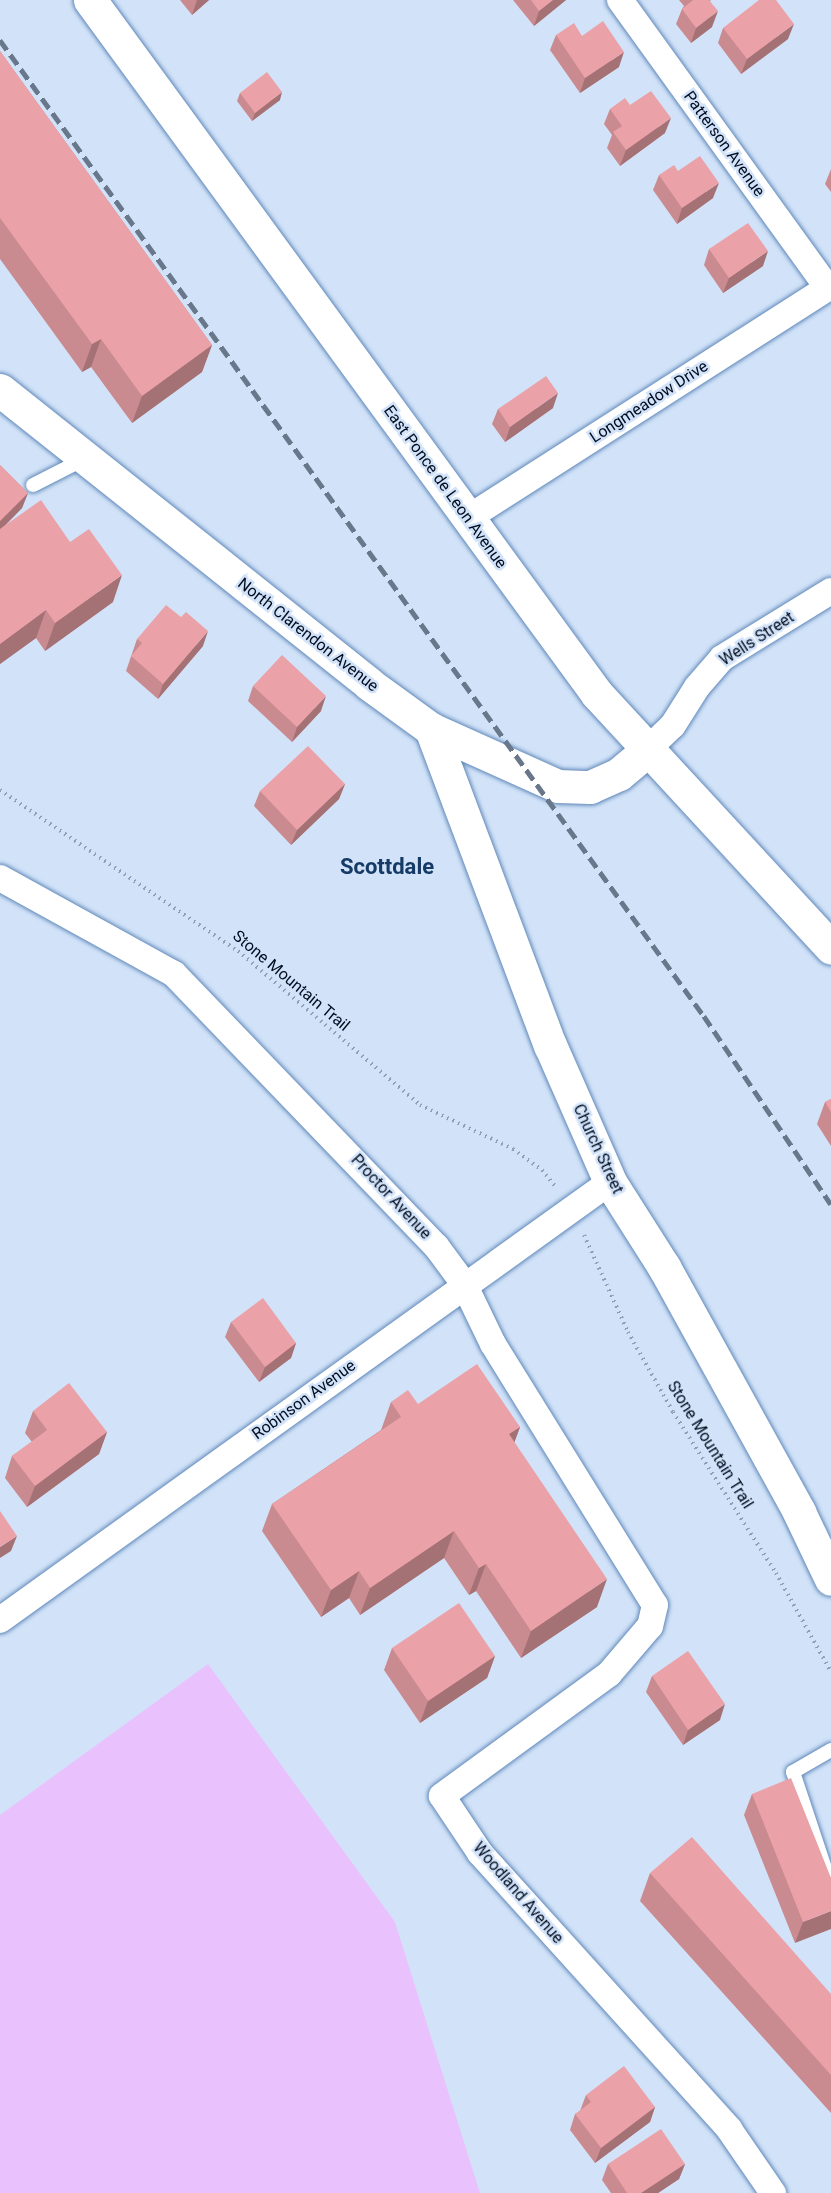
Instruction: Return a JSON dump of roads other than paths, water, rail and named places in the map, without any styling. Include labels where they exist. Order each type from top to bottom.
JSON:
[{"type":"street","name":"East Ponce de Leon Avenue","points":[[90,0],[597,694],[646,751],[831,948]]},
{"type":"street","name":"Patterson Avenue","points":[[620,0],[830,287]]},
{"type":"street","name":"Longmeadow Drive","points":[[468,518],[830,287]]},
{"type":"street","name":"North Clarendon Avenue","points":[[0,390],[431,729],[558,786],[590,787],[619,774],[646,751]]},
{"type":"street","name":"Wells Street","points":[[646,751],[673,725],[697,687],[722,658],[831,591]]},
{"type":"street","name":"Church Street","points":[[431,729],[550,1045],[610,1182],[664,1267],[799,1512],[831,1579]]},
{"type":"street","name":"Proctor Avenue","points":[[0,878],[174,975],[259,1065],[352,1156],[436,1246],[464,1284],[493,1344],[655,1605],[650,1626]]},
{"type":"street","name":"Robinson Avenue","points":[[0,1620],[464,1284],[610,1182]]},
{"type":"street","name":"Woodland Avenue","points":[[650,1626],[609,1674],[442,1796],[480,1853],[729,2130],[773,2193]]},
{"type":"lane","points":[[33,485],[86,458]]},
{"type":"lane","points":[[831,1750],[793,1772],[831,1886]]},
{"type":"railway","points":[[0,40],[704,1016],[831,1204]]},
{"type":"district","name":"Scottdale","points":[[387,867]]}]
